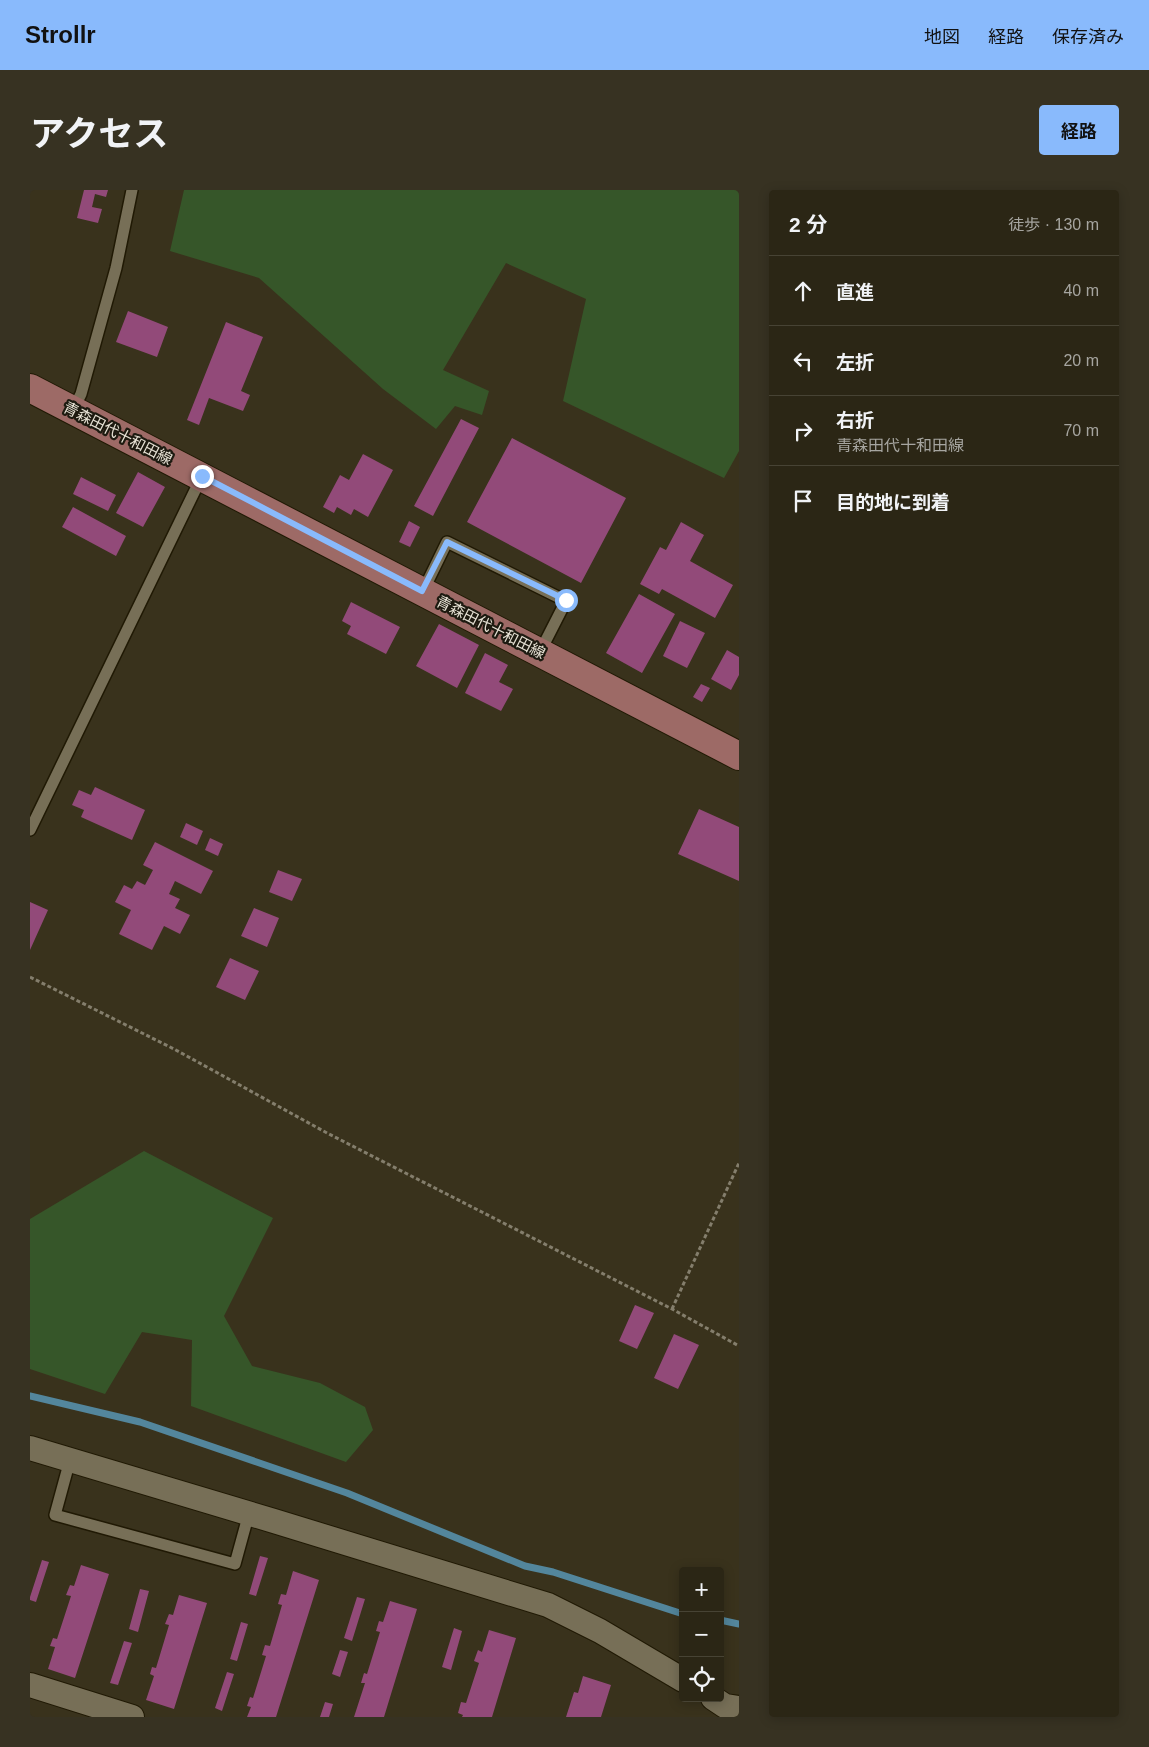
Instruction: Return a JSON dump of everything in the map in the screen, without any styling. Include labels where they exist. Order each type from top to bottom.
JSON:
[{"type":"main road","name":"青森田代十和田線","points":[[30,388],[739,756]]},
{"type":"street","points":[[30,1448],[548,1605],[600,1631],[679,1678]]},
{"type":"street","points":[[30,1685],[132,1717]]},
{"type":"lane","points":[[72,410],[81,394],[116,268],[132,190]]},
{"type":"lane","points":[[30,830],[202,476]]},
{"type":"lane","points":[[422,591],[447,542],[566,600],[540,652]]},
{"type":"lane","points":[[70,1460],[55,1515],[235,1564],[248,1513]]},
{"type":"path","points":[[30,977],[174,1049],[327,1133],[672,1309],[739,1346]]},
{"type":"path","points":[[672,1309],[739,1163]]},
{"type":"green space","points":[[184,190],[739,190],[739,451],[724,478],[563,401],[586,299],[506,263],[443,370],[489,391],[482,415],[455,406],[436,429],[383,389],[259,278],[170,251]]},
{"type":"green space","points":[[144,1151],[273,1218],[224,1316],[252,1366],[320,1383],[365,1407],[373,1430],[346,1462],[191,1406],[192,1340],[142,1332],[105,1394],[30,1369],[30,1219]]},
{"type":"building","points":[[84,190],[108,190],[106,197],[95,194],[92,207],[102,209],[98,223],[77,218]]},
{"type":"building","points":[[128,311],[168,327],[157,357],[116,342]]},
{"type":"building","points":[[226,322],[263,337],[241,391],[250,395],[243,411],[209,398],[199,425],[187,420]]},
{"type":"building","points":[[461,419],[479,428],[433,516],[414,506]]},
{"type":"building","points":[[512,438],[626,498],[581,583],[467,522]]},
{"type":"building","points":[[363,454],[393,470],[368,517],[354,509],[351,515],[337,507],[334,513],[323,507],[340,475],[349,480]]},
{"type":"building","points":[[138,472],[165,487],[143,527],[116,513]]},
{"type":"building","points":[[81,477],[116,495],[108,511],[73,494]]},
{"type":"building","points":[[73,507],[126,536],[116,556],[62,527]]},
{"type":"building","points":[[409,521],[420,527],[410,547],[399,542]]},
{"type":"building","points":[[681,522],[704,535],[690,561],[733,585],[715,618],[662,589],[659,594],[640,584],[660,547],[666,550]]},
{"type":"building","points":[[639,594],[675,614],[642,673],[606,653]]},
{"type":"building","points":[[351,602],[400,627],[386,654],[347,634],[351,626],[342,621]]},
{"type":"building","points":[[680,621],[705,633],[687,668],[663,656]]},
{"type":"building","points":[[439,624],[479,645],[457,688],[416,666]]},
{"type":"building","points":[[727,650],[739,657],[739,675],[731,690],[711,679]]},
{"type":"building","points":[[485,653],[508,665],[499,682],[513,689],[501,711],[465,693]]},
{"type":"building","points":[[701,684],[710,688],[702,702],[693,697]]},
{"type":"building","points":[[95,787],[145,810],[132,840],[81,817],[84,810],[72,805],[79,790],[91,795]]},
{"type":"building","points":[[699,809],[739,827],[739,881],[678,854]]},
{"type":"building","points":[[186,823],[203,831],[197,845],[180,837]]},
{"type":"building","points":[[210,838],[223,844],[218,856],[205,850]]},
{"type":"building","points":[[155,842],[213,871],[201,894],[175,881],[169,894],[180,899],[175,908],[190,915],[180,934],[164,926],[152,950],[119,934],[131,910],[115,902],[124,885],[132,889],[137,881],[145,885],[153,870],[143,865]]},
{"type":"building","points":[[278,870],[302,879],[292,901],[269,892]]},
{"type":"building","points":[[30,902],[48,910],[30,950]]},
{"type":"building","points":[[254,908],[279,918],[267,947],[241,936]]},
{"type":"building","points":[[230,958],[259,971],[245,1000],[216,987]]},
{"type":"building","points":[[635,1305],[654,1313],[637,1349],[619,1341]]},
{"type":"building","points":[[674,1334],[699,1345],[678,1389],[654,1378]]},
{"type":"building","points":[[260,1556],[268,1558],[256,1596],[249,1594]]},
{"type":"building","points":[[42,1560],[49,1562],[36,1602],[30,1600],[30,1597]]},
{"type":"building","points":[[81,1565],[109,1574],[75,1678],[48,1669],[55,1647],[50,1646],[53,1638],[57,1639],[71,1596],[66,1595],[70,1585],[74,1586]]},
{"type":"building","points":[[293,1571],[319,1580],[276,1717],[247,1717],[251,1707],[247,1706],[250,1697],[253,1698],[266,1656],[262,1655],[265,1645],[270,1646],[282,1605],[278,1604],[281,1594],[286,1595]]},
{"type":"building","points":[[140,1589],[149,1591],[138,1632],[129,1629]]},
{"type":"building","points":[[179,1595],[207,1603],[174,1709],[146,1700],[154,1676],[150,1674],[152,1667],[156,1668],[169,1625],[165,1624],[169,1614],[173,1615]]},
{"type":"building","points":[[357,1597],[365,1599],[352,1641],[344,1638]]},
{"type":"building","points":[[390,1601],[417,1609],[384,1717],[354,1717],[365,1683],[361,1683],[364,1673],[367,1674],[380,1632],[376,1631],[379,1621],[383,1622]]},
{"type":"building","points":[[241,1622],[248,1624],[237,1661],[230,1659]]},
{"type":"building","points":[[454,1628],[462,1631],[451,1670],[442,1667]]},
{"type":"building","points":[[489,1630],[516,1638],[492,1717],[462,1717],[463,1715],[458,1713],[461,1702],[466,1703],[479,1663],[474,1661],[478,1650],[482,1652]]},
{"type":"building","points":[[124,1641],[132,1643],[118,1685],[110,1683]]},
{"type":"building","points":[[340,1650],[348,1652],[340,1677],[332,1674]]},
{"type":"building","points":[[227,1672],[234,1674],[222,1711],[215,1708]]},
{"type":"building","points":[[583,1676],[611,1685],[601,1717],[566,1717],[574,1692],[578,1693]]},
{"type":"building","points":[[325,1702],[333,1704],[329,1717],[320,1717]]},
{"type":"waterway","points":[[30,1396],[140,1422],[347,1493],[525,1566],[553,1572],[679,1613]]},
{"type":"waterway","points":[[724,1621],[739,1624]]},
{"type":"route","points":[[202,476],[422,591],[447,542],[566,600]]}]
